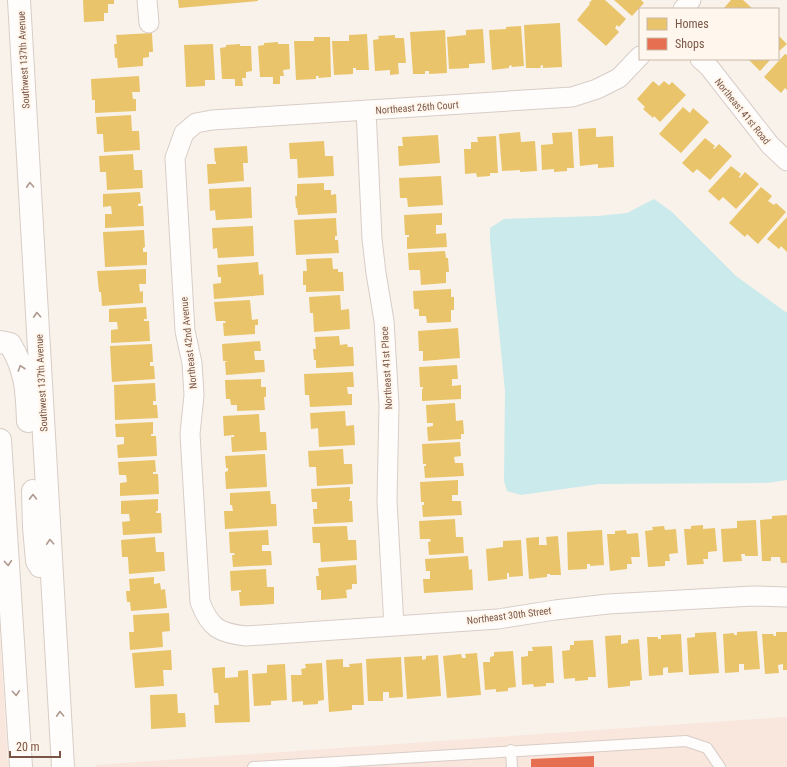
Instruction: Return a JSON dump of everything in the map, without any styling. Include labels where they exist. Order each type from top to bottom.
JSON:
[{"type":"main road","name":"Southwest 137th Avenue","points":[[19,0],[63,767]]},
{"type":"main road","points":[[0,342],[10,344],[23,370],[27,396],[32,458],[34,527],[37,561],[53,587]]},
{"type":"main road","points":[[0,440],[3,528],[21,767]]},
{"type":"street","points":[[147,0],[149,23]]},
{"type":"street","points":[[684,8],[691,0]]},
{"type":"street","name":"Northeast 26th Court","points":[[184,134],[196,123],[212,120],[572,97],[597,89],[619,78],[639,57]]},
{"type":"street","name":"Northeast 41st Road","points":[[701,60],[709,67],[770,145],[787,161]]},
{"type":"street","name":"Northeast 41st Place","points":[[366,110],[372,239],[384,321],[389,406],[387,501],[394,626]]},
{"type":"street","name":"Northeast 42nd Avenue","points":[[184,134],[175,158],[185,331],[192,363],[194,395],[190,434],[200,602],[206,616],[217,628],[231,634]]},
{"type":"street","name":"Northeast 30th Street","points":[[231,634],[246,636],[498,619],[555,610],[608,604],[753,596],[787,597]]},
{"type":"lane","points":[[253,767],[686,740],[707,748],[720,767]]},
{"type":"lane","points":[[511,750],[512,767]]},
{"type":"shaded area","points":[[0,635],[8,767],[0,767]]},
{"type":"shaded area","points":[[787,717],[787,767],[96,767],[95,765]]},
{"type":"water","points":[[654,199],[672,212],[736,276],[787,313],[787,480],[767,483],[599,484],[521,495],[507,491],[504,481],[505,391],[490,228],[504,219],[598,216],[627,213]]},
{"type":"building: Homes","points":[[83,0],[114,0],[114,4],[108,4],[108,13],[104,13],[104,21],[84,22]]},
{"type":"building: Homes","points":[[178,0],[258,0],[258,1],[179,8]]},
{"type":"building: Homes","points":[[592,0],[605,0],[626,19],[619,27],[617,25],[615,28],[619,32],[606,46],[577,20]]},
{"type":"building: Homes","points":[[614,0],[641,0],[644,3],[632,16]]},
{"type":"building: Homes","points":[[731,0],[743,0],[752,8],[724,8]]},
{"type":"building: Homes","points":[[560,23],[562,67],[543,68],[543,65],[540,66],[541,68],[526,68],[524,25]]},
{"type":"building: Homes","points":[[521,26],[524,66],[512,67],[511,65],[509,68],[492,70],[489,30]]},
{"type":"building: Homes","points":[[483,29],[485,63],[469,64],[469,68],[449,69],[447,37],[466,35],[466,30]]},
{"type":"building: Homes","points":[[445,30],[447,73],[429,74],[429,71],[425,71],[425,74],[413,74],[410,32]]},
{"type":"building: Homes","points":[[152,33],[153,52],[149,52],[149,57],[143,58],[143,66],[118,68],[117,58],[115,58],[114,44],[117,44],[116,35]]},
{"type":"building: Homes","points":[[367,34],[369,70],[356,70],[356,68],[353,68],[353,74],[334,75],[332,41],[349,41],[349,35]]},
{"type":"building: Homes","points":[[395,35],[395,38],[404,38],[406,63],[398,63],[399,74],[390,75],[390,70],[375,71],[373,40],[379,39],[378,36]]},
{"type":"building: Homes","points":[[779,36],[787,44],[779,51]]},
{"type":"building: Homes","points":[[314,37],[330,37],[331,77],[318,78],[319,76],[316,76],[316,79],[296,80],[294,41],[314,41]]},
{"type":"building: Homes","points":[[278,42],[278,44],[289,44],[290,69],[283,70],[284,76],[280,76],[280,84],[273,84],[273,77],[260,77],[258,46],[264,45],[264,43]]},
{"type":"building: Homes","points":[[213,44],[215,80],[205,80],[205,86],[186,87],[184,45]]},
{"type":"building: Homes","points":[[240,44],[240,46],[251,46],[252,71],[246,72],[246,78],[242,78],[243,86],[235,86],[235,79],[222,79],[220,48],[226,47],[226,45]]},
{"type":"building: Homes","points":[[785,54],[787,55],[787,90],[785,88],[781,93],[764,77]]},
{"type":"building: Homes","points":[[749,60],[770,60],[760,71]]},
{"type":"building: Homes","points":[[139,76],[140,92],[132,92],[133,99],[136,99],[136,111],[95,113],[95,100],[92,100],[91,79]]},
{"type":"building: Homes","points":[[653,81],[659,86],[664,81],[669,85],[672,82],[686,95],[660,122],[643,109],[645,107],[637,99]]},
{"type":"building: Homes","points":[[683,107],[690,113],[693,108],[709,122],[681,153],[659,134]]},
{"type":"building: Homes","points":[[131,115],[132,131],[139,131],[140,150],[104,152],[103,134],[97,134],[96,117]]},
{"type":"building: Homes","points":[[596,128],[596,137],[613,136],[614,167],[598,168],[598,164],[580,166],[578,129]]},
{"type":"building: Homes","points":[[520,132],[521,142],[535,141],[537,171],[502,171],[499,134]]},
{"type":"building: Homes","points":[[572,132],[574,168],[567,168],[567,171],[554,172],[554,169],[542,170],[541,145],[553,144],[552,133]]},
{"type":"building: Homes","points":[[438,135],[440,163],[399,166],[398,146],[403,146],[402,137]]},
{"type":"building: Homes","points":[[496,136],[498,173],[490,173],[490,176],[477,177],[476,173],[465,174],[464,149],[471,149],[471,142],[478,142],[477,137]]},
{"type":"building: Homes","points":[[705,138],[715,146],[713,148],[714,149],[719,144],[732,156],[710,180],[697,169],[693,173],[682,163]]},
{"type":"building: Homes","points":[[324,141],[325,156],[333,156],[334,176],[298,178],[297,159],[290,159],[289,143]]},
{"type":"building: Homes","points":[[247,146],[248,163],[243,163],[244,181],[208,184],[207,164],[216,164],[214,148]]},
{"type":"building: Homes","points":[[133,154],[134,170],[142,170],[143,188],[107,190],[106,172],[100,172],[99,156]]},
{"type":"building: Homes","points":[[731,166],[741,174],[739,177],[740,178],[745,172],[759,184],[736,209],[723,197],[719,201],[708,191]]},
{"type":"building: Homes","points":[[441,176],[443,205],[408,207],[407,198],[400,198],[399,178]]},
{"type":"building: Homes","points":[[324,183],[324,190],[331,190],[331,195],[336,194],[337,213],[298,215],[295,196],[297,196],[297,184]]},
{"type":"building: Homes","points":[[251,187],[252,218],[216,220],[215,210],[210,211],[209,189]]},
{"type":"building: Homes","points":[[761,187],[772,196],[768,201],[774,205],[776,203],[786,212],[758,244],[747,234],[745,237],[729,223]]},
{"type":"building: Homes","points":[[140,192],[141,203],[138,204],[138,206],[143,206],[144,226],[105,228],[105,214],[112,214],[111,206],[103,207],[103,194]]},
{"type":"building: Homes","points":[[442,213],[442,225],[436,225],[436,234],[446,233],[447,247],[407,249],[407,237],[409,237],[409,235],[405,235],[404,215]]},
{"type":"building: Homes","points":[[787,217],[787,252],[781,246],[779,249],[767,239]]},
{"type":"building: Homes","points":[[336,218],[337,236],[335,236],[335,240],[338,240],[339,253],[296,255],[294,220]]},
{"type":"building: Homes","points":[[253,226],[254,256],[218,258],[217,248],[213,249],[212,228]]},
{"type":"building: Homes","points":[[144,230],[145,247],[143,248],[143,252],[147,252],[147,265],[105,267],[103,232]]},
{"type":"building: Homes","points":[[445,251],[446,258],[448,258],[449,272],[446,272],[446,283],[421,285],[420,270],[409,270],[408,253]]},
{"type":"building: Homes","points":[[332,258],[333,269],[338,269],[338,272],[343,272],[344,291],[306,292],[306,285],[303,285],[303,271],[307,271],[306,259]]},
{"type":"building: Homes","points":[[258,262],[259,275],[263,274],[264,295],[214,299],[213,284],[221,283],[221,277],[218,277],[217,265]]},
{"type":"building: Homes","points":[[146,269],[146,284],[139,284],[140,292],[143,291],[143,303],[102,306],[97,271]]},
{"type":"building: Homes","points":[[451,289],[451,297],[454,297],[454,310],[451,310],[451,322],[427,323],[426,316],[419,316],[419,309],[414,309],[413,291]]},
{"type":"building: Homes","points":[[340,295],[341,310],[349,309],[350,329],[314,332],[313,313],[310,313],[309,297]]},
{"type":"building: Homes","points":[[250,300],[252,320],[258,319],[258,325],[255,325],[255,334],[224,336],[223,323],[226,323],[225,321],[216,321],[214,302]]},
{"type":"building: Homes","points":[[146,307],[147,319],[144,319],[144,321],[149,321],[150,341],[111,343],[111,330],[118,329],[117,322],[109,322],[109,309]]},
{"type":"building: Homes","points":[[458,328],[460,358],[423,361],[423,351],[419,351],[418,331]]},
{"type":"building: Homes","points":[[339,336],[340,345],[347,344],[348,347],[353,347],[354,366],[316,368],[316,360],[314,360],[313,349],[316,349],[315,337]]},
{"type":"building: Homes","points":[[260,341],[261,351],[254,351],[255,360],[264,360],[265,372],[226,375],[225,362],[228,361],[223,361],[222,344]]},
{"type":"building: Homes","points":[[152,344],[153,362],[150,362],[150,366],[154,366],[155,379],[112,382],[110,346]]},
{"type":"building: Homes","points":[[457,365],[458,379],[452,379],[452,386],[461,385],[461,399],[422,401],[423,387],[420,387],[419,367]]},
{"type":"building: Homes","points":[[353,372],[354,387],[347,387],[348,394],[352,394],[352,405],[310,407],[309,395],[305,395],[304,374]]},
{"type":"building: Homes","points":[[261,379],[261,387],[266,387],[266,397],[264,397],[265,410],[237,411],[237,405],[231,405],[230,399],[226,399],[225,380]]},
{"type":"building: Homes","points":[[155,383],[156,401],[153,401],[153,405],[157,405],[158,418],[115,420],[114,385]]},
{"type":"building: Homes","points":[[455,403],[456,421],[463,420],[464,434],[461,434],[461,439],[428,441],[427,427],[433,426],[433,423],[427,423],[426,405]]},
{"type":"building: Homes","points":[[345,411],[346,426],[354,425],[355,445],[319,447],[318,428],[311,429],[310,413]]},
{"type":"building: Homes","points":[[259,414],[260,432],[266,432],[267,450],[232,452],[231,437],[234,437],[234,435],[224,436],[223,416]]},
{"type":"building: Homes","points":[[153,422],[153,434],[151,434],[151,436],[156,436],[157,456],[118,458],[117,445],[124,444],[124,437],[116,437],[115,424]]},
{"type":"building: Homes","points":[[460,442],[461,456],[454,457],[455,463],[463,463],[464,476],[425,478],[424,466],[426,466],[426,464],[423,464],[422,444]]},
{"type":"building: Homes","points":[[343,449],[344,464],[352,464],[353,484],[317,486],[316,467],[309,467],[308,451]]},
{"type":"building: Homes","points":[[265,454],[267,487],[226,489],[225,472],[228,471],[228,468],[226,468],[225,456]]},
{"type":"building: Homes","points":[[155,460],[156,472],[153,472],[153,474],[158,474],[159,494],[120,496],[120,483],[127,482],[126,475],[119,475],[118,462]]},
{"type":"building: Homes","points":[[458,480],[458,495],[452,495],[452,501],[461,501],[462,515],[423,517],[422,505],[424,505],[424,502],[421,502],[420,482]]},
{"type":"building: Homes","points":[[350,487],[349,501],[352,501],[353,522],[314,524],[313,509],[317,509],[317,502],[312,502],[311,489]]},
{"type":"building: Homes","points":[[270,491],[271,504],[276,504],[277,526],[225,529],[224,511],[233,511],[232,505],[230,505],[230,493]]},
{"type":"building: Homes","points":[[158,499],[158,511],[156,511],[156,513],[161,513],[162,533],[123,535],[122,522],[130,521],[129,514],[121,514],[121,501]]},
{"type":"building: Homes","points":[[787,515],[787,563],[781,563],[780,557],[771,557],[771,561],[762,561],[760,520],[772,519],[772,516]]},
{"type":"building: Homes","points":[[455,519],[456,537],[463,537],[464,553],[429,555],[428,542],[431,541],[430,539],[420,539],[419,521]]},
{"type":"building: Homes","points":[[756,520],[758,556],[745,556],[745,554],[741,554],[742,561],[723,562],[721,529],[737,528],[737,521]]},
{"type":"building: Homes","points":[[703,525],[703,529],[715,528],[717,551],[708,552],[708,559],[703,559],[704,564],[687,565],[684,529],[691,529],[691,526]]},
{"type":"building: Homes","points":[[347,526],[348,540],[356,540],[357,560],[321,562],[320,543],[313,543],[312,527]]},
{"type":"building: Homes","points":[[664,526],[665,530],[676,529],[678,553],[669,554],[670,561],[665,561],[665,566],[648,567],[645,531],[653,530],[652,527]]},
{"type":"building: Homes","points":[[268,530],[269,545],[262,545],[262,551],[271,551],[272,565],[233,567],[232,555],[235,555],[234,553],[230,553],[229,532]]},
{"type":"building: Homes","points":[[602,530],[604,565],[590,566],[590,564],[587,564],[587,569],[568,570],[567,532]]},
{"type":"building: Homes","points":[[626,530],[627,534],[638,533],[640,557],[631,557],[632,564],[627,564],[627,569],[610,571],[607,534],[615,534],[615,531]]},
{"type":"building: Homes","points":[[558,536],[561,575],[547,574],[547,577],[529,579],[526,538],[539,537],[539,545],[547,545],[546,537]]},
{"type":"building: Homes","points":[[155,537],[156,552],[164,552],[165,571],[129,574],[128,557],[122,557],[121,540]]},
{"type":"building: Homes","points":[[521,540],[523,576],[509,577],[509,573],[507,573],[507,579],[488,581],[486,549],[503,547],[503,541]]},
{"type":"building: Homes","points":[[468,556],[469,570],[472,569],[473,590],[424,593],[423,579],[430,579],[430,571],[426,571],[425,559]]},
{"type":"building: Homes","points":[[356,565],[357,584],[352,584],[352,589],[346,590],[347,598],[321,600],[321,590],[317,590],[316,576],[319,576],[318,568]]},
{"type":"building: Homes","points":[[266,569],[267,587],[274,587],[274,604],[240,606],[239,592],[241,592],[241,590],[231,591],[230,571]]},
{"type":"building: Homes","points":[[154,577],[154,584],[160,583],[161,590],[165,589],[167,608],[131,611],[130,602],[127,602],[126,591],[130,591],[129,579]]},
{"type":"building: Homes","points":[[169,613],[170,631],[162,632],[163,647],[130,650],[129,632],[134,632],[133,615]]},
{"type":"building: Homes","points":[[757,631],[760,669],[744,670],[744,664],[739,664],[739,672],[725,673],[723,634],[734,633],[734,635],[737,635],[737,632]]},
{"type":"building: Homes","points":[[716,632],[719,673],[689,675],[687,638],[695,637],[695,633]]},
{"type":"building: Homes","points":[[776,632],[787,632],[787,670],[783,670],[783,664],[778,665],[779,673],[765,674],[762,634],[773,634],[776,636]]},
{"type":"building: Homes","points":[[681,634],[683,672],[668,673],[668,667],[663,668],[663,675],[649,676],[647,637],[658,637],[658,639],[661,639],[661,635]]},
{"type":"building: Homes","points":[[621,635],[621,644],[628,643],[628,640],[639,639],[642,680],[630,681],[630,686],[608,688],[605,636]]},
{"type":"building: Homes","points":[[593,640],[596,677],[588,677],[588,680],[575,681],[575,678],[564,679],[562,651],[570,650],[570,645],[574,645],[574,641]]},
{"type":"building: Homes","points":[[552,646],[554,683],[546,683],[546,686],[534,687],[533,684],[522,685],[521,657],[528,656],[528,651],[533,651],[532,647]]},
{"type":"building: Homes","points":[[171,650],[172,670],[163,670],[164,686],[135,688],[132,653]]},
{"type":"building: Homes","points":[[513,651],[516,687],[508,688],[508,691],[496,692],[496,689],[485,690],[483,662],[490,662],[490,657],[494,656],[494,652]]},
{"type":"building: Homes","points":[[477,653],[481,695],[447,698],[443,656],[461,654],[462,658],[466,658],[465,654]]},
{"type":"building: Homes","points":[[438,655],[441,696],[407,699],[404,657],[422,656],[422,660],[426,659],[426,656]]},
{"type":"building: Homes","points":[[401,657],[403,697],[389,698],[389,692],[383,692],[383,701],[368,701],[366,659]]},
{"type":"building: Homes","points":[[343,659],[343,667],[350,667],[349,664],[362,663],[364,705],[352,705],[352,710],[329,712],[326,660]]},
{"type":"building: Homes","points":[[322,663],[324,700],[318,701],[318,704],[303,705],[303,701],[292,702],[291,675],[302,675],[301,669],[306,668],[305,664]]},
{"type":"building: Homes","points":[[285,664],[287,700],[271,701],[271,705],[254,706],[252,674],[267,673],[267,665]]},
{"type":"building: Homes","points":[[225,667],[225,678],[238,677],[238,671],[248,670],[250,722],[215,723],[214,705],[219,705],[218,693],[214,693],[212,668]]},
{"type":"building: Homes","points":[[177,694],[178,713],[185,713],[186,727],[151,729],[150,695]]},
{"type":"building: Shops","points":[[594,756],[594,767],[531,767],[531,759]]}]
